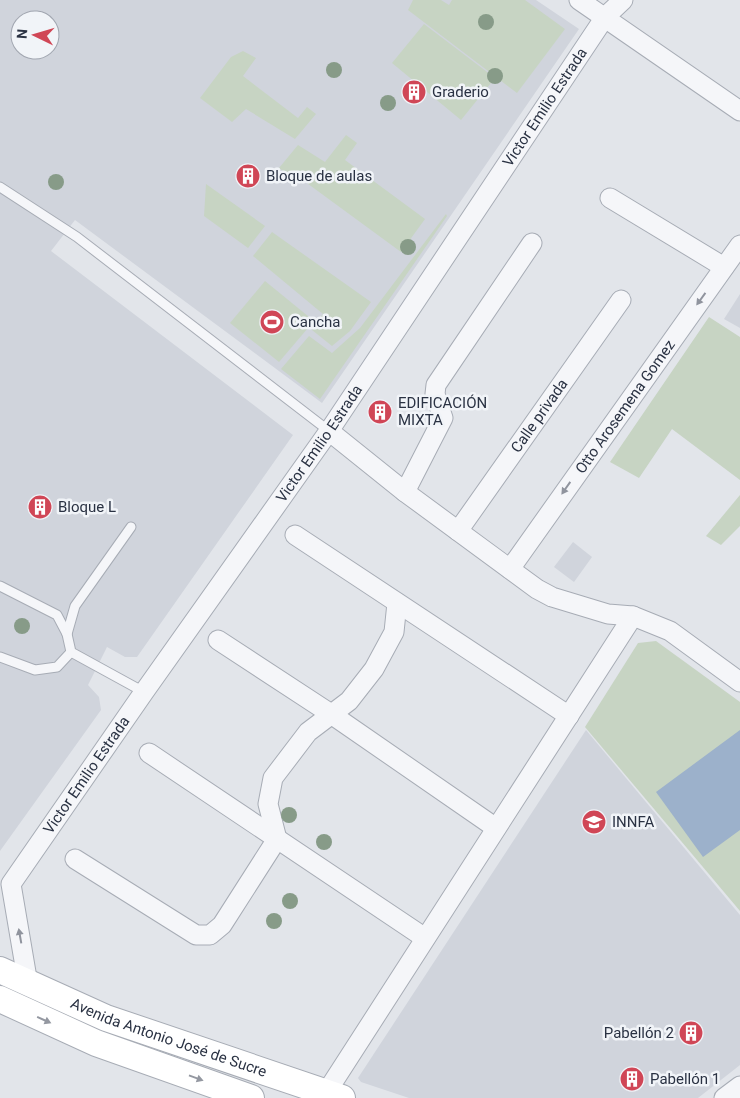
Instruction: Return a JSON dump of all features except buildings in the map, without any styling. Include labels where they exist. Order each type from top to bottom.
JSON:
[{"type":"main road","name":"Avenida Antonio José de Sucre","points":[[0,970],[114,1021],[334,1095]]},
{"type":"main road","name":"Avenida Antonio José de Sucre","points":[[0,999],[96,1043],[251,1098]]},
{"type":"street","points":[[579,0],[740,111]]},
{"type":"street","name":"Victor Emilio Estrada","points":[[28,984],[5,886],[329,431],[605,17],[623,0]]},
{"type":"street","points":[[610,198],[724,267]]},
{"type":"street","points":[[405,492],[442,418],[435,394],[436,384],[532,244]]},
{"type":"street","name":"Otto Arosemena Gomez","points":[[510,569],[740,245]]},
{"type":"street","name":"Calle privada","points":[[458,531],[621,300]]},
{"type":"street","points":[[329,431],[405,492],[537,589],[552,597],[608,614],[633,616],[670,630],[740,682]]},
{"type":"street","points":[[295,535],[568,716]]},
{"type":"street","points":[[75,859],[196,935],[210,935],[222,924],[277,839],[268,804],[273,778],[308,732],[349,701],[374,669],[394,632],[397,603]]},
{"type":"street","points":[[334,1095],[425,938],[633,616]]},
{"type":"street","points":[[218,640],[331,714],[496,828]]},
{"type":"street","points":[[149,753],[425,938]]},
{"type":"street","points":[[724,1098],[740,1086]]},
{"type":"lane","points":[[0,187],[77,237],[329,431]]},
{"type":"lane","points":[[67,634],[75,606],[131,527]]},
{"type":"lane","points":[[0,586],[57,615],[67,634],[71,652],[144,692]]},
{"type":"lane","points":[[0,657],[35,670],[57,667],[71,652]]},
{"type":"shaded area","points":[[0,0],[536,0],[579,29],[322,403],[75,220],[51,251],[293,435],[137,657],[125,657],[107,647],[88,685],[99,697],[101,710],[0,851]]},
{"type":"shaded area","points":[[740,294],[740,328],[724,319]]},
{"type":"shaded area","points":[[573,542],[592,557],[574,582],[554,567]]},
{"type":"shaded area","name":"INNFA","points":[[586,730],[740,915],[740,1065],[698,1098],[409,1098],[361,1082],[358,1078]]},
{"type":"green space","points":[[413,0],[441,0],[449,5],[452,0],[525,0],[565,29],[517,93],[408,10]]},
{"type":"green space","points":[[424,24],[495,78],[461,120],[392,63]]},
{"type":"green space","points":[[243,51],[256,58],[243,76],[298,118],[307,107],[316,114],[295,139],[246,109],[232,122],[200,98],[231,57]]},
{"type":"green space","points":[[346,135],[357,143],[345,160],[425,219],[401,252],[300,178],[296,181],[279,168],[298,145],[325,162]]},
{"type":"green space","points":[[206,184],[265,226],[248,248],[204,216]]},
{"type":"green space","points":[[446,214],[447,216],[320,399],[281,369],[309,336],[332,353],[360,328]]},
{"type":"green space","points":[[272,232],[371,302],[350,331],[332,346],[312,330],[323,314],[253,256]]},
{"type":"green space","name":"Cancha","points":[[265,281],[314,321],[279,362],[230,323]]},
{"type":"green space","points":[[709,317],[740,337],[740,480],[672,429],[639,478],[610,462]]},
{"type":"green space","points":[[740,495],[740,526],[721,545],[706,536]]},
{"type":"green space","points":[[656,641],[740,702],[740,911],[585,727],[638,643]]},
{"type":"water","points":[[740,730],[740,830],[703,857],[656,792]]},
{"type":"place","name":"Graderio","points":[[414,92]]},
{"type":"place","name":"Bloque de aulas","points":[[248,176]]},
{"type":"place","name":"Cancha","points":[[272,322]]},
{"type":"place","name":"EDIFICACIÓN MIXTA","points":[[380,412]]},
{"type":"place","name":"Bloque L","points":[[40,507]]},
{"type":"place","name":"INNFA","points":[[594,822]]},
{"type":"place","name":"Pabellón 2","points":[[691,1033]]},
{"type":"place","name":"Pabellón 1","points":[[632,1079]]}]
